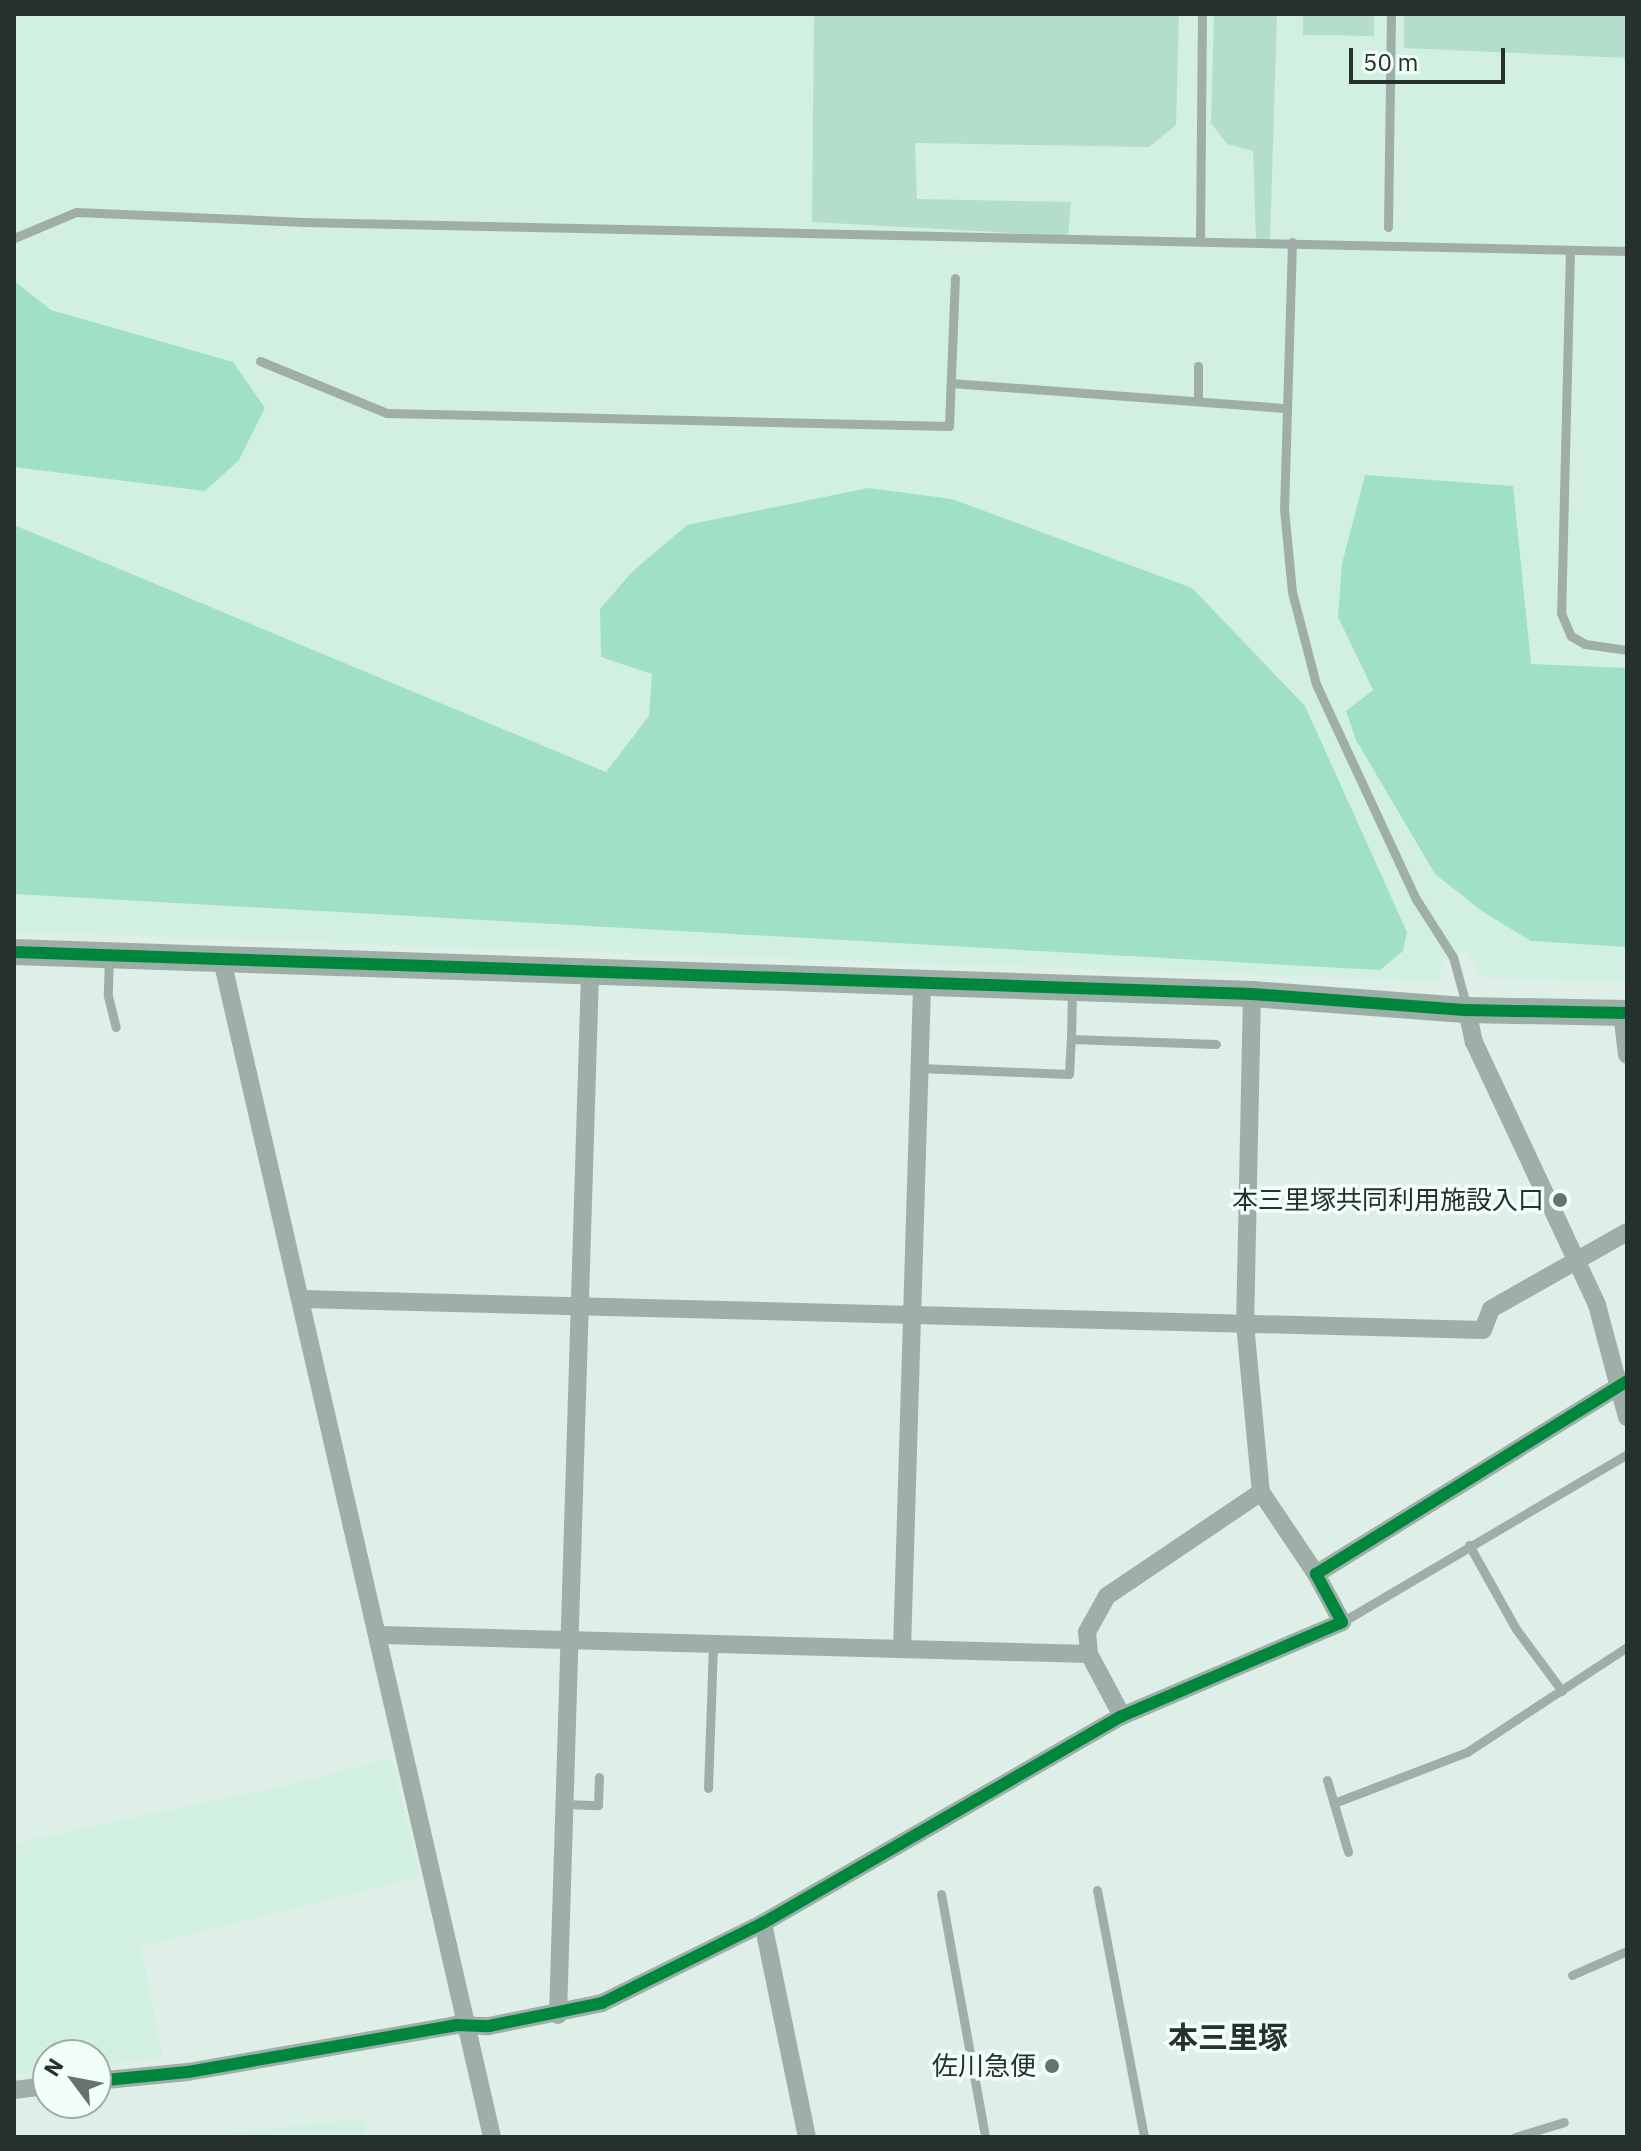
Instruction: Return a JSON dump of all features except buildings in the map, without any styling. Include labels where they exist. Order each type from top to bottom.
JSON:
[{"type":"street","points":[[14,952],[1252,994],[1467,1010],[1624,1012],[1627,1055]]},
{"type":"street","points":[[222,960],[381,1635],[492,2137]]},
{"type":"street","points":[[558,2015],[590,972]]},
{"type":"street","points":[[902,1649],[922,985]]},
{"type":"street","points":[[112,2079],[188,2072],[456,2025],[468,2029],[558,2015],[602,2003],[763,1923],[1122,1716],[1342,1622],[1316,1574],[1261,1492],[1245,1324],[1252,994]]},
{"type":"street","points":[[1467,1010],[1474,1042],[1578,1260],[1601,1317],[1622,1383],[1627,1417]]},
{"type":"street","points":[[302,1299],[1483,1330],[1491,1309],[1627,1232]]},
{"type":"street","points":[[1316,1574],[1622,1383]]},
{"type":"street","points":[[1122,1716],[1089,1654],[1087,1632],[1107,1596],[1261,1492]]},
{"type":"street","points":[[381,1635],[1089,1654]]},
{"type":"street","points":[[763,1923],[807,2137]]},
{"type":"lane","points":[[1200,240],[1202,14]]},
{"type":"lane","points":[[1388,227],[1391,14]]},
{"type":"lane","points":[[14,238],[76,212],[319,223],[1627,251]]},
{"type":"lane","points":[[1292,242],[1287,408],[1288,567],[1316,684],[1404,874],[1453,957],[1467,1010]]},
{"type":"lane","points":[[1570,250],[1561,613],[1571,636],[1585,644],[1627,650]]},
{"type":"lane","points":[[260,361],[387,413],[949,426],[955,278]]},
{"type":"lane","points":[[1198,366],[1198,401]]},
{"type":"lane","points":[[951,383],[1287,408]]},
{"type":"lane","points":[[109,955],[108,996],[116,1027]]},
{"type":"lane","points":[[920,1068],[1069,1074],[1072,989]]},
{"type":"lane","points":[[1071,1039],[1216,1044]]},
{"type":"lane","points":[[1342,1622],[1627,1454]]},
{"type":"lane","points":[[1469,1545],[1516,1629],[1562,1691]]},
{"type":"lane","points":[[708,1788],[713,1644]]},
{"type":"lane","points":[[1334,1803],[1467,1752],[1627,1647]]},
{"type":"lane","points":[[565,1804],[598,1805],[599,1777]]},
{"type":"lane","points":[[1327,1780],[1348,1852]]},
{"type":"lane","points":[[1097,1890],[1144,2137]]},
{"type":"lane","points":[[941,1894],[985,2137]]},
{"type":"lane","points":[[1572,1975],[1627,1951]]},
{"type":"lane","points":[[1515,2137],[1564,2122]]},
{"type":"shaded area","points":[[14,14],[1627,14],[1627,982],[1480,977],[1466,950],[1443,963],[1438,981],[14,932]]},
{"type":"shaded area","points":[[814,14],[1179,14],[1176,125],[1149,147],[915,143],[917,199],[1071,202],[1068,236],[812,222]]},
{"type":"shaded area","points":[[1214,14],[1277,14],[1270,241],[1256,242],[1253,151],[1227,144],[1211,123]]},
{"type":"shaded area","points":[[1303,14],[1374,14],[1374,36],[1303,35]]},
{"type":"shaded area","points":[[1404,14],[1627,14],[1627,58],[1404,48]]},
{"type":"shaded area","points":[[391,1758],[421,1877],[141,1947],[163,2058],[112,2063],[112,2039],[32,2039],[32,2073],[14,2075],[14,1843],[288,1785]]},
{"type":"shaded area","points":[[364,2118],[367,2137],[228,2137],[228,2133]]},
{"type":"green space","points":[[14,281],[51,310],[233,362],[265,408],[239,460],[205,491],[14,467]]},
{"type":"green space","points":[[1365,475],[1513,486],[1531,664],[1627,668],[1627,947],[1531,941],[1482,911],[1435,874],[1356,740],[1346,711],[1373,690],[1338,617],[1342,564]]},
{"type":"green space","points":[[868,488],[952,499],[1192,588],[1305,706],[1407,932],[1403,951],[1380,970],[14,894],[14,525],[606,772],[649,716],[652,674],[601,657],[600,609],[632,572],[687,525]]},
{"type":"cycle path","points":[[14,952],[1252,994],[1467,1010],[1627,1013]]},
{"type":"cycle path","points":[[112,2079],[188,2072],[456,2025],[489,2026],[602,2003],[763,1923],[1122,1716],[1342,1622],[1316,1574],[1627,1381]]},
{"type":"place","name":"本三里塚共同利用施設入口","points":[[1560,1200]]},
{"type":"place","name":"佐川急便","points":[[1052,2066]]},
{"type":"district","name":"本三里塚","points":[[1228,2037]]}]
